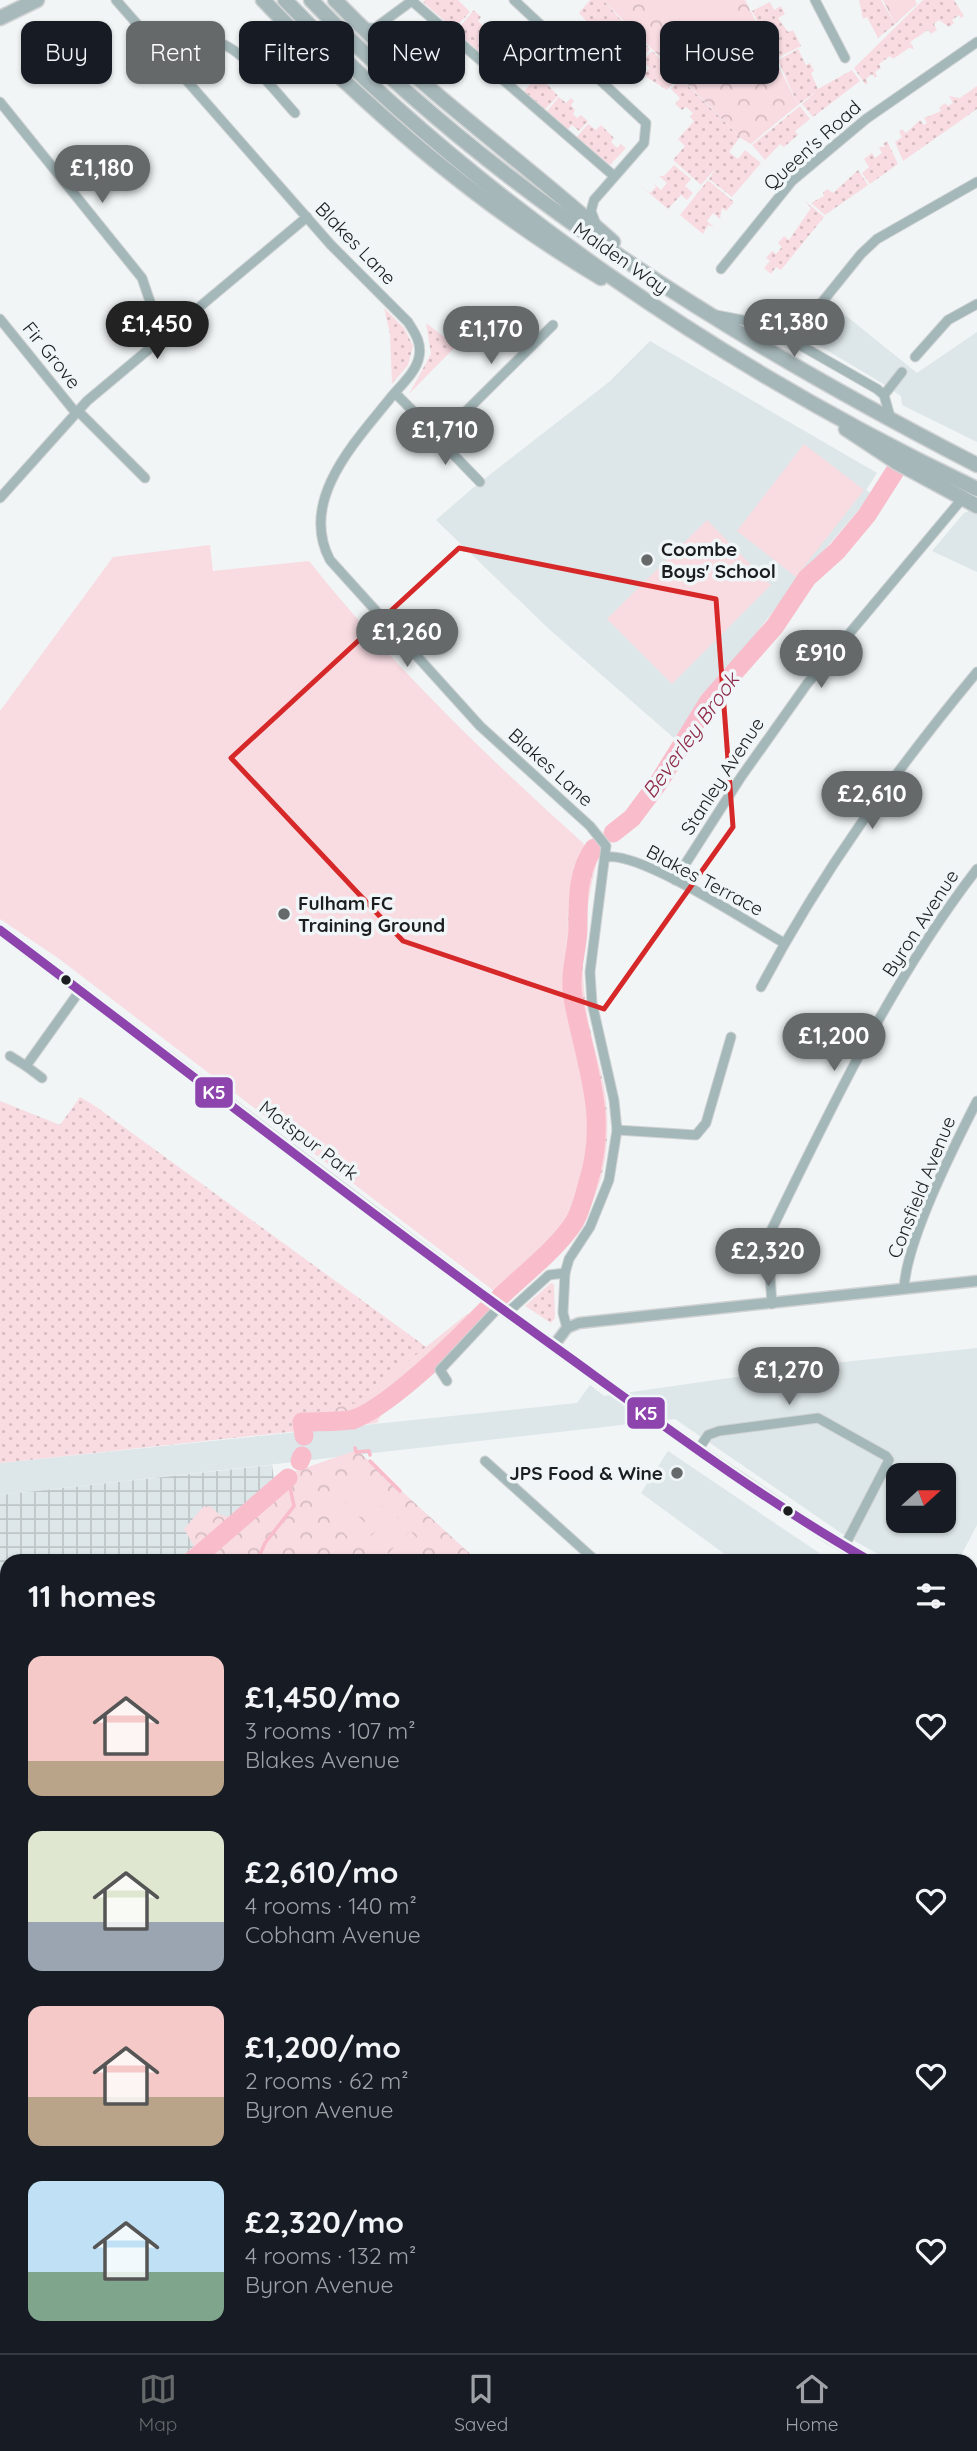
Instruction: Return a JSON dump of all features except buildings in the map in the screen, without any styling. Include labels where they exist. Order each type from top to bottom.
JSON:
[{"type":"highway","points":[[263,0],[362,99],[441,169],[564,256],[607,282],[644,298]]},
{"type":"highway","name":"Malden Way","points":[[285,0],[375,89],[437,144],[533,219],[644,298],[822,409],[977,489]]},
{"type":"highway","name":"Malden Way","points":[[311,0],[387,74],[468,144],[546,204],[653,279],[896,423],[977,465]]},
{"type":"highway","points":[[335,0],[361,28],[460,116],[597,228],[653,279]]},
{"type":"highway","points":[[822,409],[856,437],[977,506]]},
{"type":"highway","points":[[896,423],[977,454]]},
{"type":"main road","points":[[0,18],[37,0]]},
{"type":"street","name":"Blakes Lane","points":[[116,0],[135,21]]},
{"type":"street","points":[[361,28],[375,28],[412,0],[614,176]]},
{"type":"street","points":[[514,0],[644,118],[648,128],[644,143],[614,176],[592,206],[597,228]]},
{"type":"street","points":[[815,0],[845,58]]},
{"type":"street","name":"Queen's Road","points":[[721,269],[792,181],[873,114],[977,42]]},
{"type":"street","points":[[225,46],[246,60],[295,113]]},
{"type":"street","name":"Blakes Lane","points":[[193,84],[307,217],[416,333],[420,346],[419,358],[353,446],[328,490],[319,519],[323,549],[339,573],[472,717],[590,826],[604,842],[607,857]]},
{"type":"street","points":[[0,102],[142,278],[165,334]]},
{"type":"street","points":[[806,322],[861,254],[877,239],[977,182]]},
{"type":"street","points":[[0,498],[77,412],[165,334],[307,217]]},
{"type":"street","points":[[915,357],[948,320],[977,304]]},
{"type":"street","name":"Malden Way","points":[[714,315],[746,318],[763,324],[884,395]]},
{"type":"street","name":"Fir Grove","points":[[0,319],[77,412],[145,478]]},
{"type":"street","points":[[438,433],[451,428],[553,325]]},
{"type":"street","points":[[896,423],[884,395],[902,372]]},
{"type":"street","points":[[395,393],[438,433],[448,449],[480,482]]},
{"type":"street","name":"Stanley Avenue","points":[[675,880],[741,776],[807,684],[962,499]]},
{"type":"street","points":[[761,987],[784,943],[861,821],[977,672]]},
{"type":"street","points":[[566,1328],[563,1312],[565,1273],[569,1259],[590,1227],[609,1180],[617,1130],[614,1100],[592,1003],[590,972],[597,900],[607,857]]},
{"type":"street","name":"Blakes Terrace","points":[[607,857],[621,857],[675,880],[784,943]]},
{"type":"street","name":"Byron Avenue","points":[[772,1304],[768,1246],[771,1233],[866,1044],[913,964],[977,869]]},
{"type":"street","name":"Motspur Park","points":[[0,930],[500,1308],[555,1344],[698,1450],[855,1554]]},
{"type":"street","points":[[26,1066],[81,989]]},
{"type":"street","points":[[617,1130],[687,1136],[701,1130],[731,1037]]},
{"type":"street","points":[[10,1056],[42,1077]]},
{"type":"street","name":"Consfield Avenue","points":[[904,1289],[907,1266],[932,1199],[977,1101]]},
{"type":"street","points":[[447,1381],[440,1370],[500,1308],[549,1275],[565,1273]]},
{"type":"street","points":[[555,1344],[566,1328],[579,1323],[977,1281]]},
{"type":"street","points":[[698,1450],[708,1435],[719,1431],[818,1418],[886,1456],[889,1460],[844,1546]]},
{"type":"street","points":[[485,1461],[588,1554]]},
{"type":"highlighted area","points":[[459,548],[716,599],[733,827],[604,1009],[403,941],[231,758]]},
{"type":"shaded area","points":[[840,311],[917,373],[977,332],[977,442],[902,405],[901,396],[803,336],[819,314],[832,322]]},
{"type":"shaded area","name":"Coombe Boys' School","points":[[650,341],[877,473],[866,490],[872,494],[782,600],[674,738],[550,630],[436,520],[474,487],[609,382]]},
{"type":"shaded area","points":[[971,510],[977,513],[977,572],[932,551],[964,513]]},
{"type":"shaded area","points":[[977,1348],[977,1525],[962,1554],[878,1554],[841,1533],[675,1419],[0,1495],[0,1463],[577,1403],[590,1385],[604,1396],[834,1363]]},
{"type":"shaded area","points":[[668,1451],[821,1554],[725,1554],[641,1493]]},
{"type":"shaded area","points":[[272,1465],[274,1480],[190,1554],[0,1554],[0,1495]]},
{"type":"green space","points":[[458,0],[470,12],[462,21],[445,21],[423,2]]},
{"type":"green space","points":[[590,0],[603,0],[622,21],[586,21],[579,13]]},
{"type":"green space","points":[[603,0],[745,0],[756,21],[660,21],[660,57],[646,43],[646,21],[624,21]]},
{"type":"green space","points":[[660,0],[715,0],[731,21],[676,21]]},
{"type":"green space","points":[[859,0],[881,0],[895,24],[878,38],[867,17],[863,19]]},
{"type":"green space","points":[[883,0],[915,0],[917,4],[895,24]]},
{"type":"green space","points":[[923,0],[954,0],[964,16],[961,18],[959,15],[952,20],[954,23],[949,27],[939,20],[934,24],[937,30],[931,34],[928,30],[910,42],[914,49],[909,48],[893,59],[890,56],[879,64],[881,68],[875,72],[877,76],[875,78],[872,74],[865,84],[854,68]]},
{"type":"green space","points":[[770,2],[774,10],[781,6],[785,14],[778,18],[788,32],[793,30],[801,46],[779,57],[779,21],[757,21],[752,11]]},
{"type":"green space","points":[[474,10],[481,17],[478,21],[479,52],[465,39],[465,21]]},
{"type":"green space","points":[[798,49],[806,65],[810,63],[814,71],[811,73],[818,89],[852,70],[860,81],[813,117],[802,104],[817,91],[798,105],[779,59]]},
{"type":"green space","points":[[652,51],[660,59],[660,84],[673,84],[667,90],[646,77],[650,68],[646,64],[646,57]]},
{"type":"green space","points":[[779,67],[798,105],[751,144],[742,139],[687,84],[779,84]]},
{"type":"green space","points":[[531,84],[547,84],[558,96],[545,109],[523,92]]},
{"type":"green space","points":[[675,84],[686,84],[740,137],[729,152],[738,159],[745,150],[761,163],[732,197],[709,179],[715,169],[701,185],[673,160],[685,146],[678,139],[694,121],[690,117],[693,113],[686,107],[682,110],[675,104],[680,98],[671,89]]},
{"type":"green space","points":[[977,86],[977,109],[903,161],[895,142],[902,137],[899,132],[902,129],[906,133],[920,120],[924,125],[927,123],[924,118],[941,111],[939,108],[945,103],[948,106],[953,103],[949,96],[960,98]]},
{"type":"green space","points":[[559,97],[566,103],[571,98],[574,101],[571,105],[575,110],[573,114],[577,118],[581,115],[588,121],[579,131],[572,125],[567,130],[547,111]]},
{"type":"green space","points":[[800,106],[810,119],[795,131],[798,135],[784,147],[780,144],[765,160],[752,145]]},
{"type":"green space","points":[[588,124],[596,130],[601,125],[614,138],[611,142],[617,148],[621,144],[626,148],[610,165],[576,138]]},
{"type":"green space","points":[[887,141],[898,164],[870,184],[862,173],[869,167],[864,159],[872,153],[875,158],[882,153],[879,147],[885,147],[883,144]]},
{"type":"green space","points":[[674,165],[691,179],[685,186],[693,193],[687,200],[681,195],[668,209],[635,181],[650,193],[656,187],[653,183],[661,190],[667,183],[659,176],[664,176]]},
{"type":"green space","points":[[858,170],[868,185],[825,215],[811,203],[824,196],[823,193],[827,189],[833,193]]},
{"type":"green space","points":[[708,180],[734,202],[726,211],[722,208],[720,219],[713,213],[707,221],[714,227],[708,225],[703,234],[680,215]]},
{"type":"green space","points":[[804,200],[824,217],[781,270],[776,267],[771,274],[764,268],[770,261],[766,258],[772,251],[776,254],[782,247],[778,243],[784,236],[789,240],[811,208]]},
{"type":"green space","points":[[384,308],[404,328],[413,346],[408,365],[392,384],[390,334]]},
{"type":"green space","points":[[426,323],[456,346],[409,394],[431,354]]},
{"type":"green space","points":[[804,444],[864,490],[796,577],[737,531]]},
{"type":"green space","points":[[707,520],[771,585],[672,684],[607,619]]},
{"type":"green space","name":"Fulham FC Training Ground","points":[[210,545],[213,571],[309,561],[340,599],[440,708],[583,843],[568,909],[565,972],[568,1006],[590,1112],[587,1155],[566,1222],[494,1291],[58,958],[0,919],[0,711],[113,557]]},
{"type":"green space","points":[[583,843],[597,861],[587,912],[583,982],[605,1093],[607,1145],[603,1170],[596,1193],[574,1235],[557,1255],[505,1301],[493,1290],[587,1155],[590,1112],[568,1006],[565,972],[568,909]]},
{"type":"green space","points":[[80,1097],[429,1349],[357,1405],[298,1431],[0,1463],[0,1101],[60,1125]]},
{"type":"green space","points":[[551,1283],[554,1284],[555,1318],[551,1323],[525,1306]]},
{"type":"green space","points":[[467,1314],[471,1314],[479,1324],[387,1403],[377,1423],[296,1432],[293,1420],[295,1417],[356,1403]]},
{"type":"green space","points":[[357,1450],[470,1554],[184,1554],[194,1546],[184,1529],[204,1506],[210,1506],[219,1514],[231,1518],[273,1479]]},
{"type":"green space","points":[[356,1478],[384,1504],[368,1521],[340,1494]]},
{"type":"green space","points":[[339,1496],[366,1524],[350,1539],[323,1512]]},
{"type":"green space","points":[[393,1514],[406,1526],[378,1554],[366,1541]]},
{"type":"green space","points":[[410,1531],[423,1544],[413,1554],[388,1554]]},
{"type":"waterway","name":"Beverley Brook","points":[[613,833],[632,818],[659,782],[709,701],[775,626],[807,578],[837,551],[867,515],[895,471]]},
{"type":"waterway","name":"Beverley Brook","points":[[500,1297],[550,1251],[575,1221],[593,1161],[596,1113],[573,998],[572,980],[581,877],[594,848]]},
{"type":"waterway","name":"Beverley Brook","points":[[304,1436],[302,1422],[352,1420],[389,1399],[425,1369],[486,1310]]},
{"type":"waterway","name":"Beverley Brook","points":[[353,1420],[354,1428]]},
{"type":"waterway","points":[[355,1448],[356,1452],[369,1451],[370,1455]]},
{"type":"waterway","name":"Beverley Brook","points":[[300,1461],[302,1456]]},
{"type":"waterway","points":[[370,1461],[400,1491]]},
{"type":"waterway","points":[[260,1554],[265,1543],[294,1506],[288,1478]]},
{"type":"waterway","name":"Beverley Brook","points":[[200,1554],[288,1478]]},
{"type":"transit line","name":"K5","points":[[0,930],[498,1306],[717,1464],[858,1554]]},
{"type":"place","name":"Coombe Boys' School","points":[[647,560]]},
{"type":"place","name":"Fulham FC Training Ground","points":[[284,914]]},
{"type":"place","name":"JPS Food & Wine","points":[[677,1473]]}]
